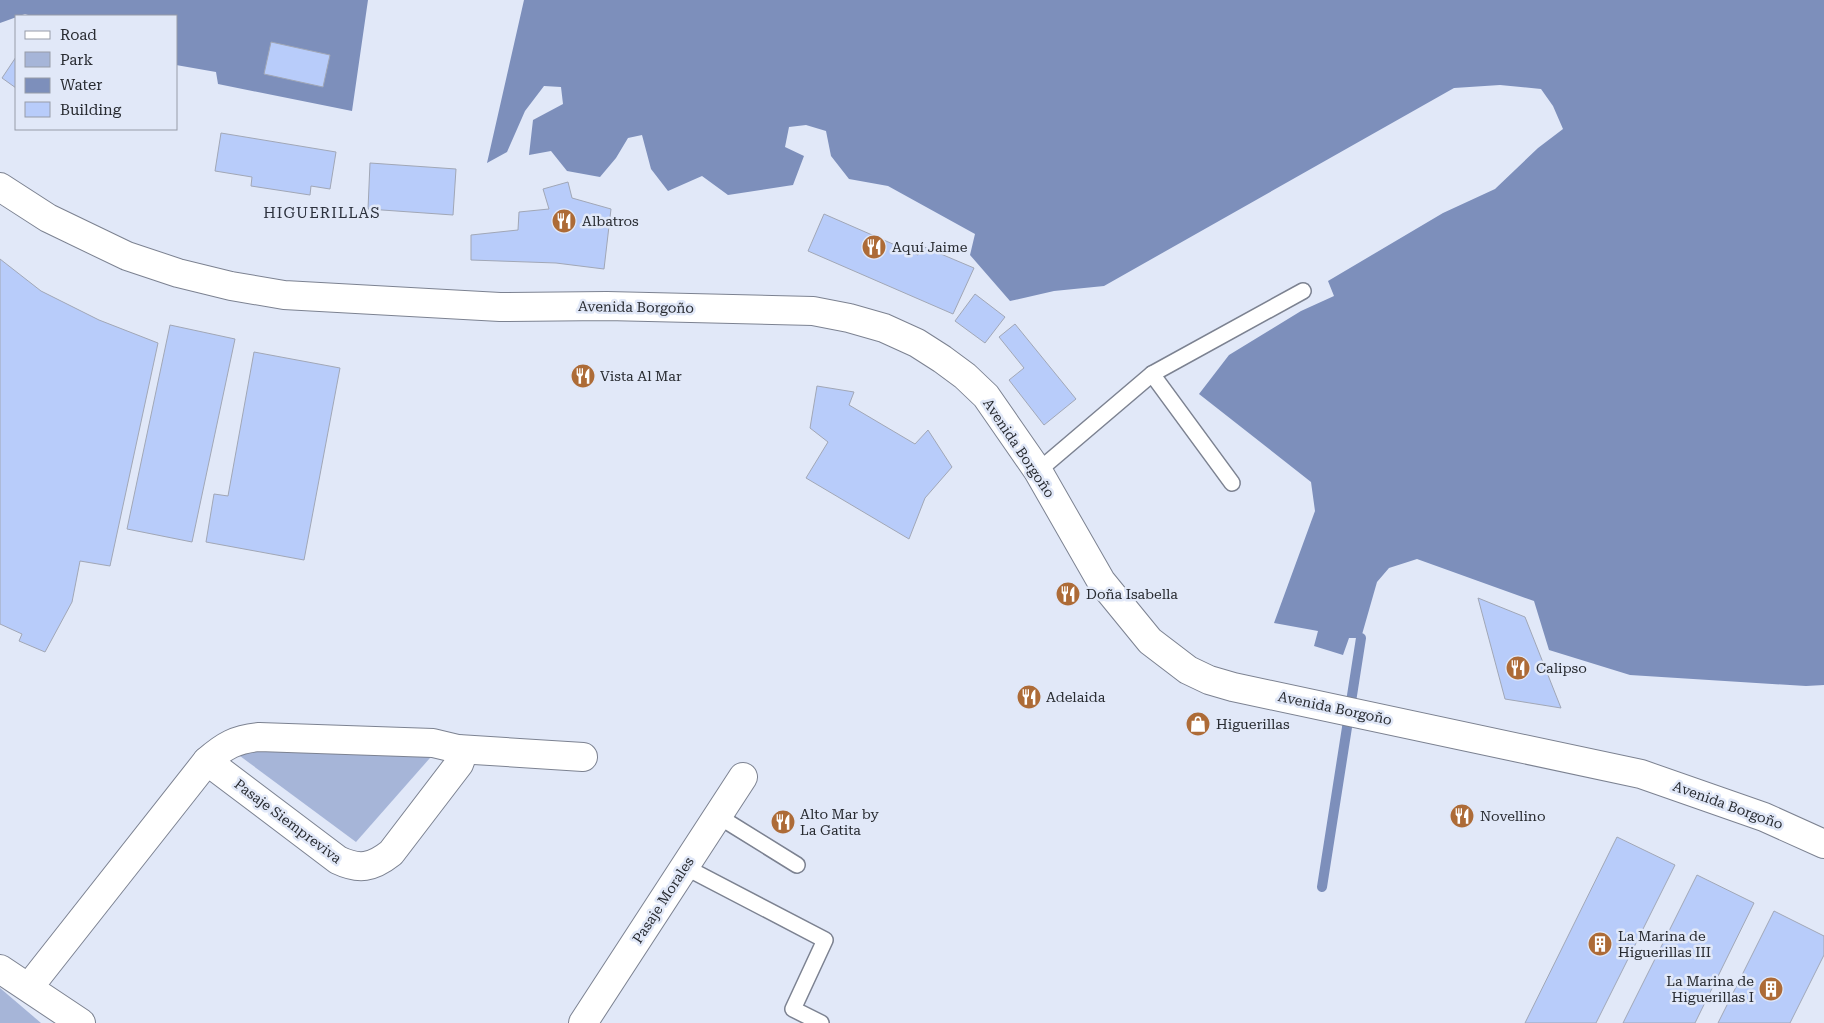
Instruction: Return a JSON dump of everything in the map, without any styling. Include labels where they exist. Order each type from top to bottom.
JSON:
[{"type":"main road","name":"Avenida Borgoño","points":[[0,187],[48,218],[127,256],[187,275],[284,295],[500,307],[608,306],[813,311],[849,318],[884,328],[917,343],[965,376],[986,396],[1038,471],[1101,581],[1150,642],[1181,666],[1209,680],[1641,774],[1764,816],[1824,844]]},
{"type":"main road","points":[[29,987],[207,761],[223,747],[239,739],[259,737],[433,744],[458,749],[583,757]]},
{"type":"main road","name":"Pasaje Siempreviva","points":[[207,761],[338,860],[350,866],[362,868],[380,862],[391,854],[459,764],[462,756],[458,749]]},
{"type":"main road","name":"Pasaje Morales","points":[[584,1023],[743,777]]},
{"type":"main road","points":[[0,969],[81,1023]]},
{"type":"lane","points":[[1038,471],[1152,374],[1302,291]]},
{"type":"lane","points":[[1152,374],[1232,484]]},
{"type":"lane","points":[[718,816],[797,865]]},
{"type":"lane","points":[[685,867],[825,940],[793,1008],[821,1023]]},
{"type":"green space","points":[[255,742],[437,750],[356,842],[240,756]]},
{"type":"green space","points":[[0,988],[41,1023],[0,1023]]},
{"type":"water","points":[[0,0],[368,0],[352,111],[218,84],[216,72],[178,65],[178,15],[25,14],[15,15],[15,18],[0,23]]},
{"type":"water","points":[[524,0],[1824,0],[1824,685],[1806,686],[1630,675],[1549,650],[1534,601],[1417,559],[1389,568],[1377,582],[1361,638],[1349,638],[1343,655],[1314,646],[1318,631],[1274,623],[1315,511],[1311,482],[1199,394],[1229,355],[1301,311],[1334,296],[1328,281],[1443,213],[1495,189],[1538,148],[1563,129],[1553,106],[1541,89],[1500,85],[1454,88],[1104,286],[1054,291],[1010,301],[970,255],[975,234],[888,186],[849,179],[831,156],[826,131],[806,125],[789,127],[785,147],[804,156],[793,185],[728,195],[702,176],[668,191],[651,169],[642,135],[628,138],[616,158],[600,177],[567,171],[551,151],[529,155],[533,120],[563,104],[561,87],[544,86],[525,111],[507,152],[487,163]]},
{"type":"building","points":[[271,42],[330,55],[323,87],[264,74]]},
{"type":"building","points":[[15,58],[15,87],[2,78]]},
{"type":"building","points":[[221,133],[336,152],[330,189],[311,186],[310,195],[251,186],[252,177],[215,171]]},
{"type":"building","points":[[370,163],[456,169],[453,215],[368,209]]},
{"type":"building","name":"Albatros","points":[[568,182],[572,198],[611,209],[604,269],[556,263],[471,260],[471,235],[518,230],[519,212],[549,209],[543,189]]},
{"type":"building","points":[[824,214],[918,255],[922,246],[974,268],[953,314],[808,251]]},
{"type":"building","points":[[0,259],[41,291],[99,320],[158,343],[110,566],[80,561],[72,602],[45,652],[19,641],[22,634],[0,624]]},
{"type":"building","points":[[975,294],[1005,317],[985,343],[955,321]]},
{"type":"building","points":[[1015,324],[1076,399],[1044,425],[1009,380],[1024,368],[999,337]]},
{"type":"building","points":[[170,325],[235,339],[192,542],[127,529]]},
{"type":"building","points":[[254,352],[340,368],[304,560],[206,542],[214,494],[228,496]]},
{"type":"building","points":[[817,386],[854,392],[849,405],[915,444],[928,430],[952,467],[925,498],[909,539],[806,478],[828,442],[810,428]]},
{"type":"building","points":[[1478,598],[1525,617],[1561,708],[1505,699]]},
{"type":"building","name":"La Marina de Higuerillas III","points":[[1617,837],[1675,865],[1596,1023],[1525,1023]]},
{"type":"building","points":[[1697,875],[1754,903],[1695,1023],[1623,1023]]},
{"type":"building","name":"La Marina de Higuerillas I","points":[[1774,911],[1824,936],[1824,955],[1790,1023],[1718,1023]]},
{"type":"waterway","points":[[1322,887],[1361,638]]},
{"type":"place","name":"Albatros","points":[[564,221]]},
{"type":"place","name":"Aquí Jaime","points":[[874,247]]},
{"type":"place","name":"Vista Al Mar","points":[[583,376]]},
{"type":"place","name":"Doña Isabella","points":[[1068,594]]},
{"type":"place","name":"Calipso","points":[[1518,668]]},
{"type":"place","name":"Adelaida","points":[[1029,697]]},
{"type":"place","name":"Higuerillas","points":[[1198,724]]},
{"type":"place","name":"Novellino","points":[[1462,816]]},
{"type":"place","name":"Alto Mar by La Gatita","points":[[783,822]]},
{"type":"place","name":"La Marina de Higuerillas III","points":[[1600,944]]},
{"type":"place","name":"La Marina de Higuerillas I","points":[[1771,989]]},
{"type":"district","name":"HIGUERILLAS","points":[[322,213]]}]
